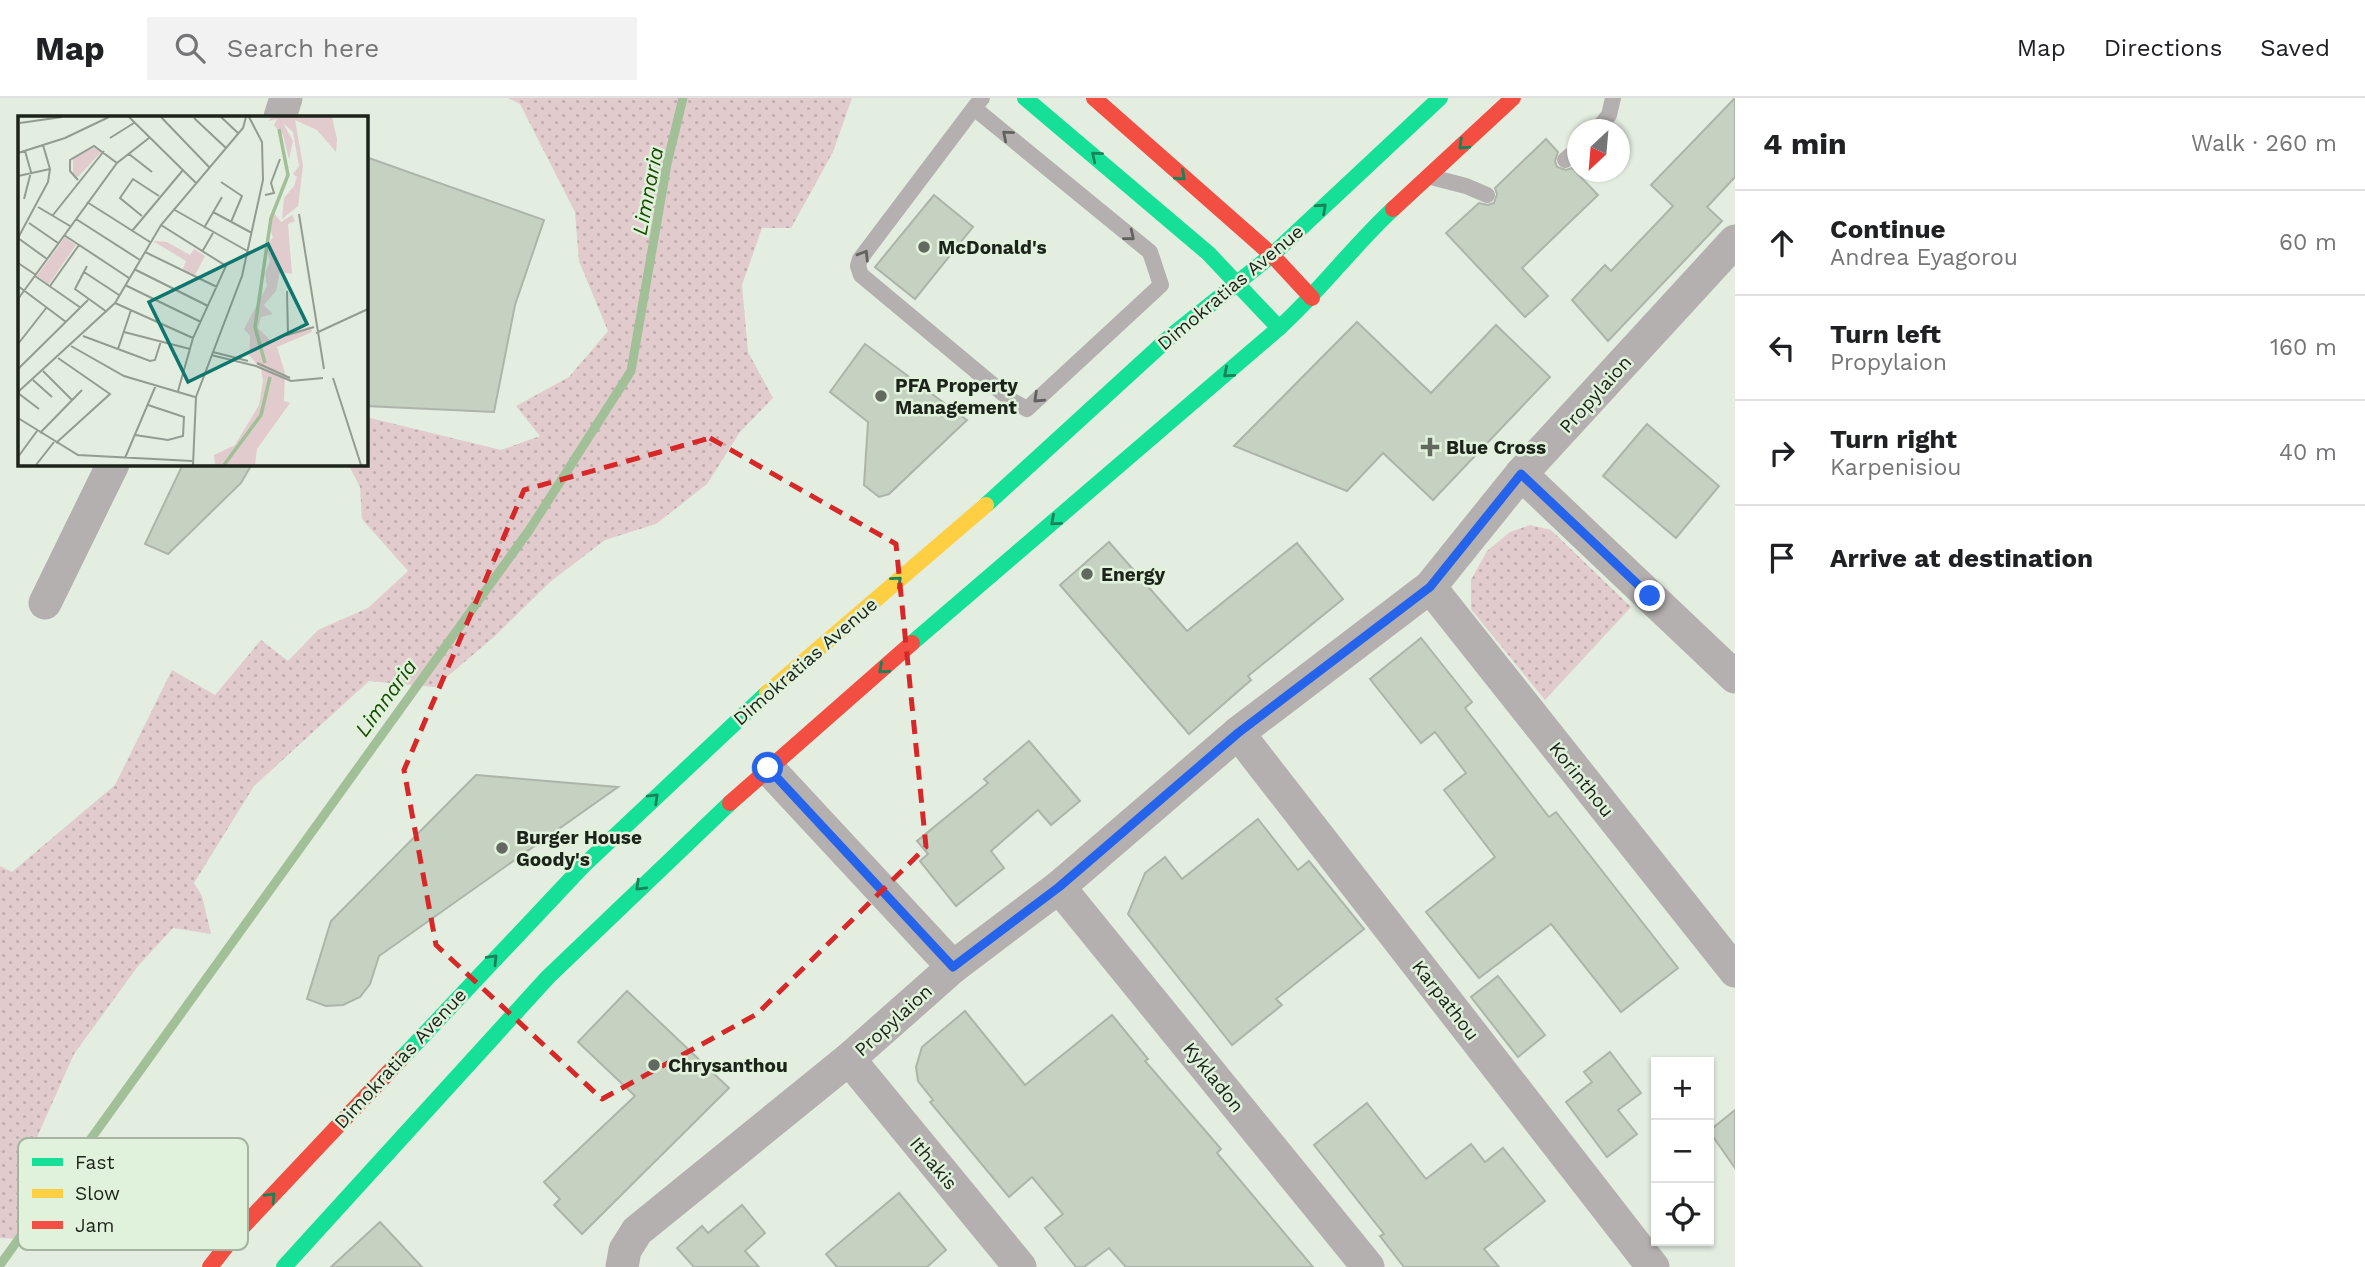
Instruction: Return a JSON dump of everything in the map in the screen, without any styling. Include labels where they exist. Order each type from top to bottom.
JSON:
[{"type":"main road","points":[[1025,98],[1099,158],[1238,284],[1279,328]]},
{"type":"main road","points":[[1094,98],[1272,255],[1312,298]]},
{"type":"main road","name":"Dimokratias Avenue","points":[[248,1222],[450,1004],[612,839],[737,719],[1033,464],[1171,337],[1272,255],[1440,98]]},
{"type":"main road","points":[[284,1267],[490,1035],[639,887],[768,768],[1279,328],[1312,298],[1367,233],[1513,98]]},
{"type":"main road","name":"Dimokratias Avenue","points":[[210,1267],[224,1250]]},
{"type":"street","points":[[280,116],[286,98]]},
{"type":"street","name":"Propylaion","points":[[623,1259],[637,1231],[849,1059],[953,967],[1059,887],[1238,733],[1430,587],[1521,474],[1735,241]]},
{"type":"street","points":[[45,603],[112,466]]},
{"type":"street","points":[[1521,474],[1735,677]]},
{"type":"street","name":"Korinthou","points":[[1430,587],[1735,971]]},
{"type":"street","name":"Karpathou","points":[[1238,733],[1653,1267]]},
{"type":"street","points":[[768,768],[953,967]]},
{"type":"street","name":"Kykladon","points":[[1059,887],[1368,1267]]},
{"type":"street","name":"Ithakis","points":[[849,1059],[1020,1267]]},
{"type":"lane","points":[[1606,119],[1613,98]]},
{"type":"lane","points":[[978,103],[1077,193],[1150,252],[1161,285],[1027,409],[1011,400],[861,275],[858,266],[978,103]]},
{"type":"lane","points":[[1429,176],[1487,195]]},
{"type":"highlighted area","points":[[710,438],[896,544],[926,847],[757,1014],[602,1099],[436,945],[404,770],[524,490]]},
{"type":"shaded area","points":[[508,98],[852,98],[833,152],[791,228],[762,228],[742,285],[748,352],[773,398],[740,432],[707,484],[656,524],[605,540],[550,582],[495,636],[435,687],[369,681],[254,786],[194,883],[202,896],[211,934],[173,928],[138,966],[74,1054],[37,1138],[18,1138],[18,1239],[0,1238],[0,866],[12,872],[115,785],[172,670],[215,695],[261,640],[288,661],[318,630],[368,608],[408,571],[362,519],[360,487],[349,466],[368,466],[368,417],[501,450],[540,436],[516,406],[569,377],[608,331],[579,261],[575,212],[520,104]]},
{"type":"shaded area","points":[[1530,525],[1551,530],[1631,607],[1545,700],[1471,609],[1471,580],[1487,551],[1510,532]]},
{"type":"building","points":[[1735,98],[1735,177],[1707,207],[1722,221],[1608,341],[1572,300],[1605,265],[1611,271],[1673,206],[1651,185]]},
{"type":"building","points":[[1546,139],[1558,152],[1555,161],[1557,167],[1567,170],[1567,182],[1585,182],[1598,195],[1522,268],[1548,296],[1525,317],[1446,233],[1479,203],[1494,203],[1497,194],[1495,188]]},
{"type":"building","points":[[368,158],[544,220],[515,305],[494,412],[368,406]]},
{"type":"building","name":"McDonald's","points":[[934,195],[973,227],[915,299],[875,267]]},
{"type":"building","name":"Blue Cross","points":[[1357,322],[1431,393],[1496,325],[1550,377],[1433,500],[1383,453],[1347,491],[1234,446]]},
{"type":"building","points":[[865,344],[967,420],[889,494],[879,497],[864,485],[868,422],[830,392]]},
{"type":"building","points":[[1647,424],[1719,486],[1676,538],[1603,476]]},
{"type":"building","points":[[182,466],[251,466],[241,483],[168,554],[145,544]]},
{"type":"building","points":[[1109,542],[1187,631],[1297,543],[1343,599],[1248,676],[1251,680],[1189,734],[1060,585]]},
{"type":"building","points":[[1421,638],[1472,702],[1465,708],[1549,817],[1556,812],[1678,968],[1621,1012],[1551,924],[1479,978],[1426,912],[1495,857],[1444,790],[1466,773],[1435,732],[1421,743],[1370,679]]},
{"type":"building","points":[[1029,741],[1080,801],[1051,825],[1038,810],[991,851],[1004,868],[956,906],[920,861],[928,854],[917,841],[988,783],[984,779]]},
{"type":"building","points":[[476,775],[618,787],[379,956],[370,984],[360,997],[343,1005],[326,1006],[307,999],[331,921]]},
{"type":"building","points":[[1258,819],[1298,870],[1309,861],[1364,929],[1276,999],[1282,1005],[1232,1045],[1128,914],[1145,873],[1165,857],[1182,879]]},
{"type":"building","points":[[1498,976],[1545,1035],[1518,1057],[1471,997]]},
{"type":"building","points":[[627,991],[729,1088],[582,1234],[554,1205],[560,1199],[544,1182],[635,1096],[578,1042]]},
{"type":"building","points":[[965,1011],[1025,1085],[1112,1015],[1148,1059],[1145,1061],[1221,1149],[1217,1153],[1313,1267],[1126,1267],[1109,1248],[1084,1267],[1076,1267],[1045,1228],[1063,1214],[1032,1177],[1009,1197],[930,1102],[933,1100],[918,1081],[916,1067],[922,1047]]},
{"type":"building","points":[[1610,1052],[1641,1093],[1618,1110],[1637,1134],[1607,1157],[1566,1102],[1592,1082],[1584,1072]]},
{"type":"building","points":[[1367,1103],[1426,1179],[1471,1144],[1485,1162],[1503,1148],[1545,1201],[1484,1249],[1499,1267],[1404,1267],[1380,1236],[1384,1234],[1314,1145]]},
{"type":"building","points":[[1735,1110],[1735,1168],[1714,1138],[1714,1127]]},
{"type":"building","points":[[899,1193],[946,1250],[927,1267],[837,1267],[826,1254]]},
{"type":"building","points":[[742,1205],[765,1233],[745,1251],[759,1267],[694,1267],[677,1248],[702,1226],[708,1233]]},
{"type":"building","points":[[380,1222],[422,1267],[331,1267]]},
{"type":"waterway","name":"Limnaria","points":[[91,1138],[530,529],[631,371],[667,164],[683,98]]},
{"type":"waterway","name":"Limnaria","points":[[0,1265],[18,1240]]},
{"type":"traffic: fast","points":[[1025,98],[1208,253],[1279,328]]},
{"type":"traffic: fast","points":[[986,505],[1171,336],[1272,255],[1440,98]]},
{"type":"traffic: fast","points":[[912,643],[1279,328],[1393,209]]},
{"type":"traffic: fast","points":[[402,1058],[583,866],[767,693]]},
{"type":"traffic: fast","points":[[284,1267],[548,977],[730,803]]},
{"type":"traffic: slow","points":[[767,693],[986,505]]},
{"type":"traffic: jam","points":[[1094,98],[1272,255],[1312,298]]},
{"type":"traffic: jam","points":[[1393,209],[1513,98]]},
{"type":"traffic: jam","points":[[730,803],[912,643]]},
{"type":"traffic: jam","points":[[248,1221],[402,1058]]},
{"type":"traffic: jam","points":[[210,1267],[223,1250]]},
{"type":"place","name":"McDonald's","points":[[924,247]]},
{"type":"place","name":"PFA Property Management","points":[[881,396]]},
{"type":"place","name":"Blue Cross","points":[[1430,447]]},
{"type":"place","name":"Energy","points":[[1087,574]]},
{"type":"place","name":"Burger House Goody's","points":[[502,848]]},
{"type":"place","name":"Chrysanthou","points":[[654,1065]]},
{"type":"route","points":[[768,768],[953,967],[1059,887],[1238,733],[1430,587],[1521,474],[1650,596]]}]
